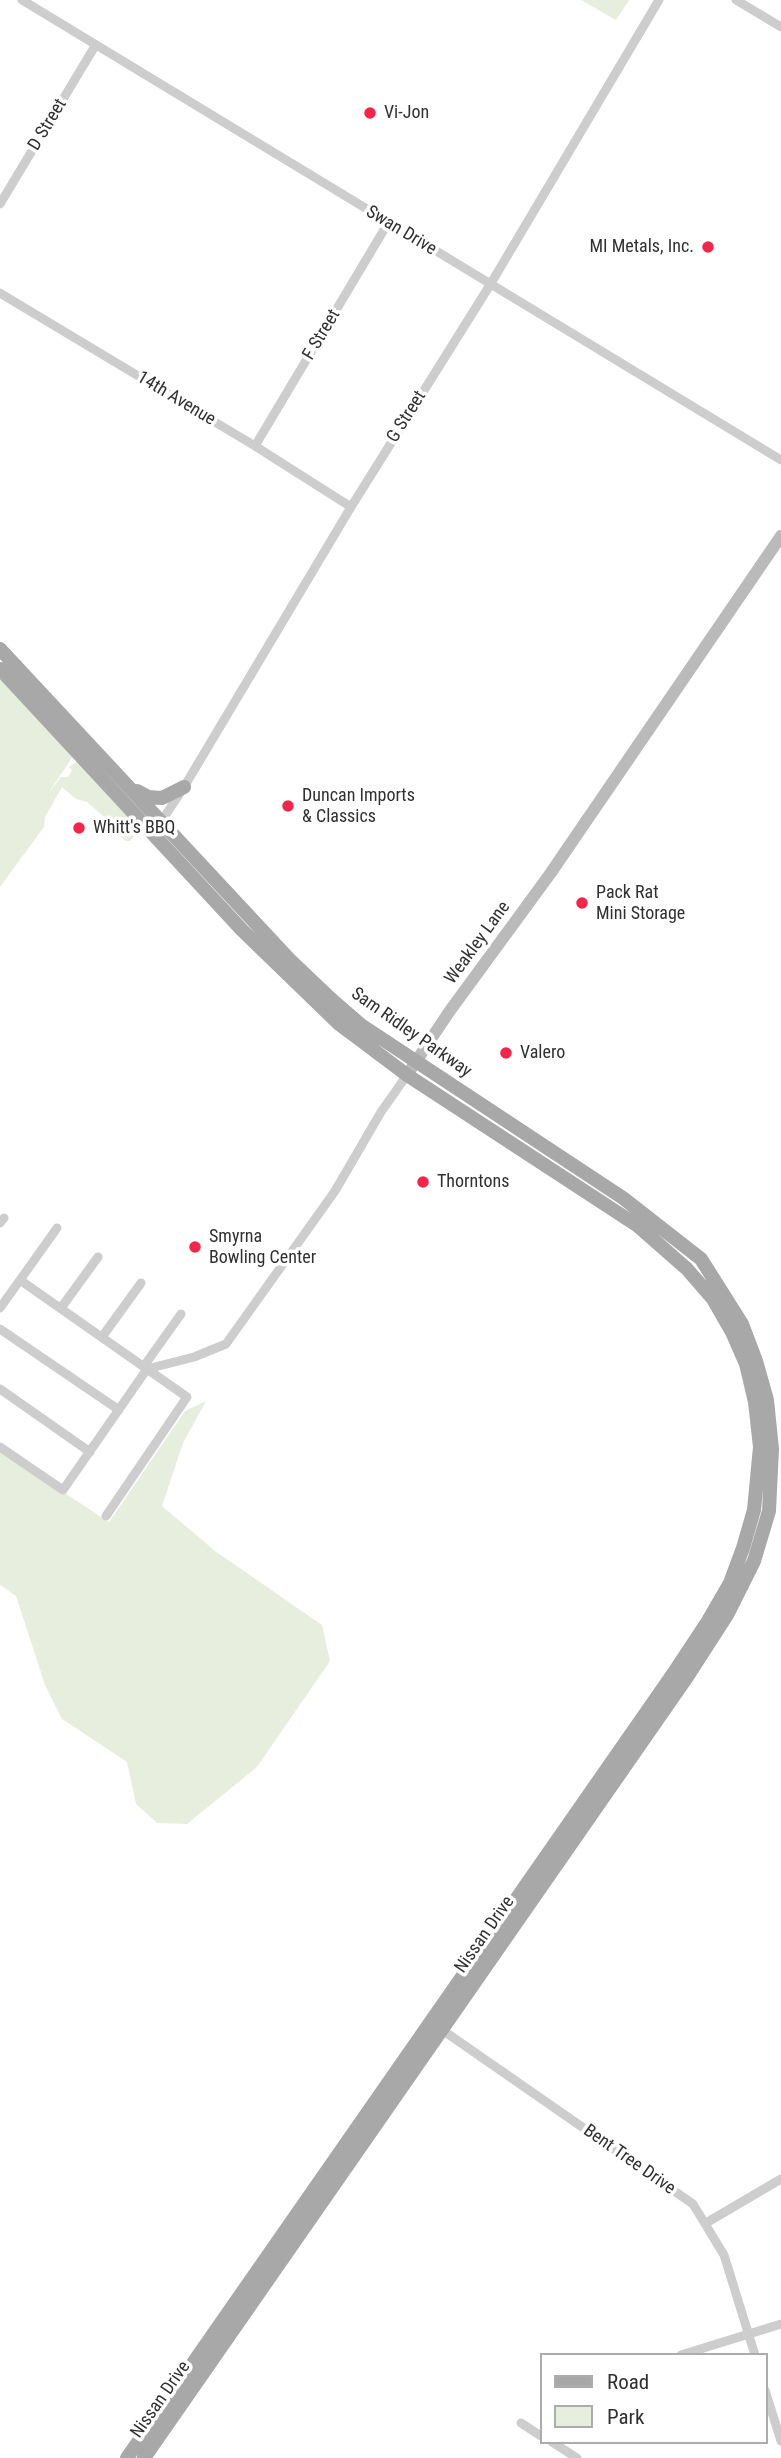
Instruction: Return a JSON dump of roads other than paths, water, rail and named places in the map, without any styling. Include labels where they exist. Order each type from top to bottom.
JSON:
[{"type":"main road","name":"Weakley Lane","points":[[407,1075],[449,1012],[550,874],[781,536]]},
{"type":"main road","name":"Sam Ridley Parkway","points":[[0,649],[129,786],[158,827],[242,930],[339,1024],[407,1075],[638,1226],[688,1269],[713,1299],[746,1364],[768,1400]]},
{"type":"main road","name":"Sam Ridley Parkway","points":[[0,669],[325,995],[361,1025],[623,1198],[701,1259],[742,1324],[768,1400]]},
{"type":"main road","points":[[129,786],[148,797],[162,798],[184,787]]},
{"type":"main road","name":"Nissan Drive","points":[[127,2458],[687,1677],[727,1615],[754,1561],[769,1511],[772,1449],[768,1400]]},
{"type":"main road","name":"Nissan Drive","points":[[144,2458],[436,2026]]},
{"type":"street","name":"Swan Drive","points":[[22,0],[781,460]]},
{"type":"street","name":"G Street","points":[[158,827],[351,507],[490,285],[659,0]]},
{"type":"street","points":[[736,0],[781,27]]},
{"type":"street","name":"D Street","points":[[0,204],[95,46]]},
{"type":"street","name":"F Street","points":[[255,446],[388,223]]},
{"type":"street","name":"14th Avenue","points":[[0,293],[255,446],[351,507]]},
{"type":"street","name":"Weakley Lane","points":[[145,1368],[194,1357],[226,1344],[335,1191],[371,1128],[407,1075]]},
{"type":"street","points":[[0,1308],[57,1228]]},
{"type":"street","points":[[61,1308],[98,1257]]},
{"type":"street","points":[[20,1280],[187,1397],[106,1516]]},
{"type":"street","points":[[102,1337],[141,1283]]},
{"type":"street","points":[[0,1447],[63,1490],[181,1314]]},
{"type":"street","points":[[0,1329],[118,1410]]},
{"type":"street","points":[[0,1389],[90,1452]]},
{"type":"street","name":"Bent Tree Drive","points":[[436,2026],[693,2204],[724,2255],[753,2353]]},
{"type":"street","points":[[706,2223],[781,2179]]},
{"type":"street","points":[[687,2353],[781,2323]]},
{"type":"street","points":[[767,2396],[781,2441]]},
{"type":"street","points":[[521,2423],[540,2435]]},
{"type":"street","points":[[555,2444],[577,2458]]},
{"type":"place","name":"Vi-Jon","points":[[370,113]]},
{"type":"place","name":"MI Metals, Inc.","points":[[708,247]]},
{"type":"place","name":"Duncan Imports & Classics","points":[[288,806]]},
{"type":"place","name":"Whitt's BBQ","points":[[79,828]]},
{"type":"place","name":"Pack Rat Mini Storage","points":[[582,903]]},
{"type":"place","name":"Valero","points":[[506,1053]]},
{"type":"place","name":"Thorntons","points":[[423,1182]]},
{"type":"place","name":"Smyrna Bowling Center","points":[[195,1247]]}]
